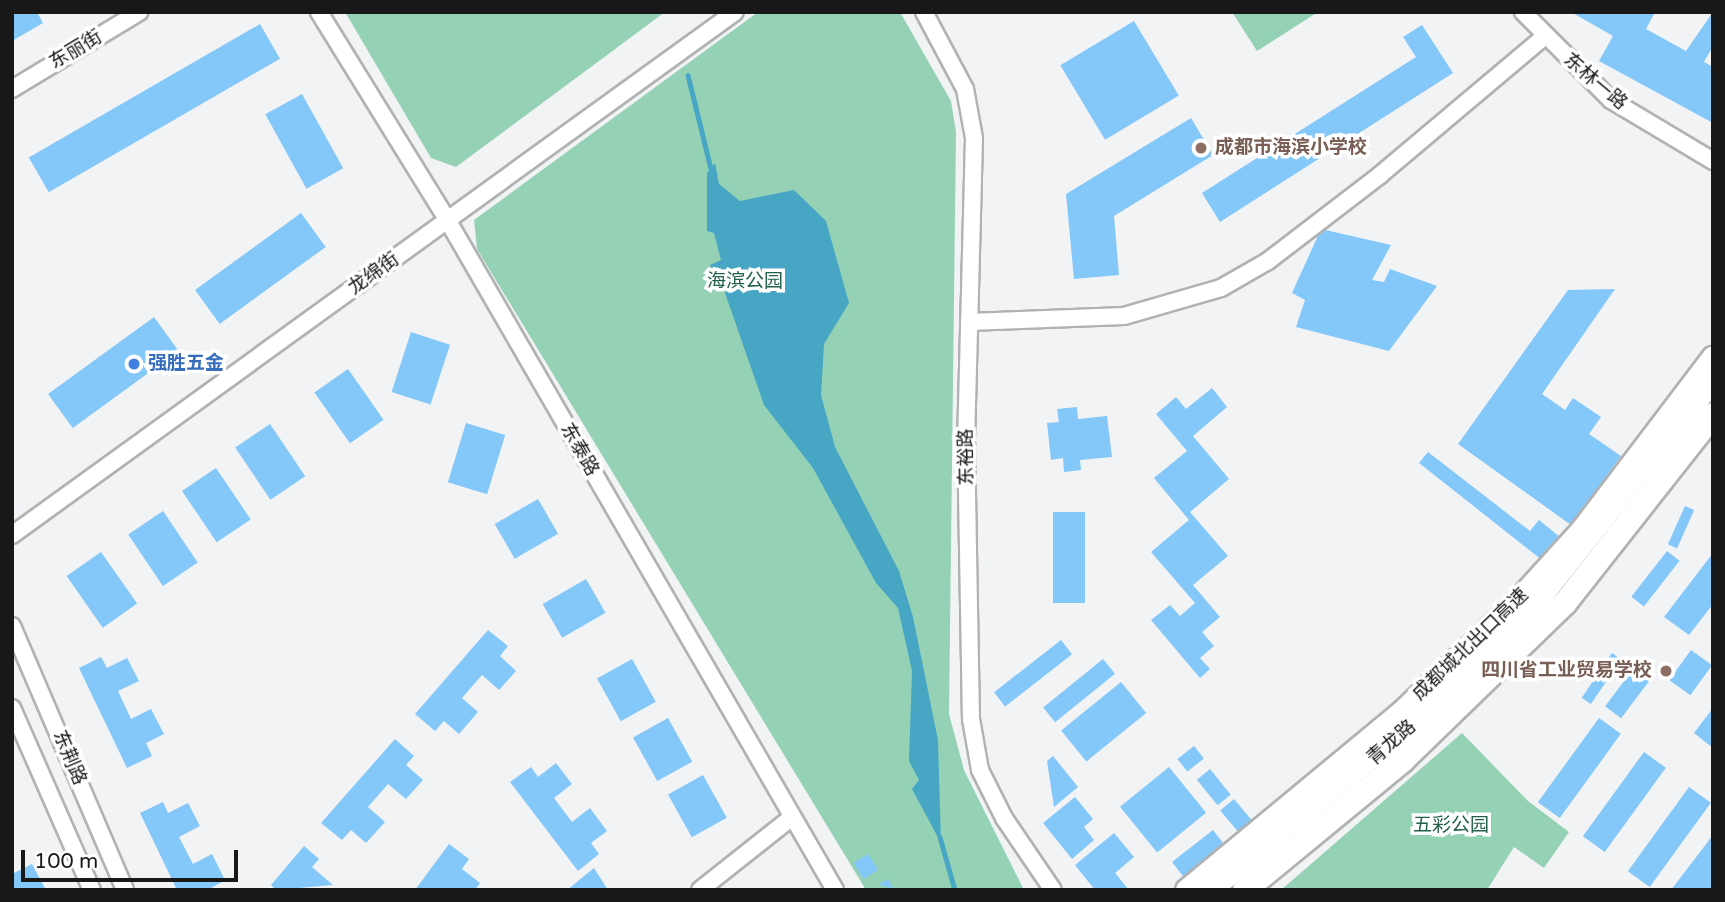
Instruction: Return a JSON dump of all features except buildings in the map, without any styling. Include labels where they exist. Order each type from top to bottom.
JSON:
[{"type":"highway","name":"成都城北出口高速","points":[[1187,890],[1402,712],[1516,603],[1583,529],[1713,358]]},
{"type":"highway","name":"成都城北出口高速","points":[[1244,890],[1402,760],[1565,602],[1713,414]]},
{"type":"street","name":"东丽街","points":[[12,89],[139,12]]},
{"type":"street","name":"东泰路","points":[[318,12],[448,221],[835,890]]},
{"type":"street","name":"龙绵街","points":[[12,535],[735,12]]},
{"type":"street","name":"东裕路","points":[[925,12],[965,89],[974,138],[969,322],[971,719],[980,770],[998,806],[1054,890]]},
{"type":"street","name":"东林一路","points":[[1523,12],[1544,37],[1611,100],[1713,161]]},
{"type":"street","points":[[969,322],[1124,316],[1221,288],[1268,261],[1380,176],[1544,37]]},
{"type":"street","name":"青龙路","points":[[1215,890],[1403,735],[1542,600],[1713,384]]},
{"type":"street","name":"东荆路","points":[[12,626],[125,890]]},
{"type":"street","name":"东荆路","points":[[12,708],[92,890]]},
{"type":"street","points":[[700,890],[791,818]]},
{"type":"green space","points":[[345,12],[665,12],[456,167],[431,158]]},
{"type":"green space","name":"海滨公园","points":[[758,12],[900,12],[951,101],[956,132],[949,714],[964,770],[1024,890],[866,890],[477,249],[474,220]]},
{"type":"green space","points":[[1232,12],[1318,12],[1257,51]]},
{"type":"green space","name":"五彩公园","points":[[1462,733],[1528,801],[1569,832],[1544,868],[1514,847],[1487,890],[1281,890]]},
{"type":"water","points":[[715,163],[719,184],[740,201],[794,190],[826,221],[849,303],[824,344],[821,395],[835,447],[899,571],[913,617],[938,740],[941,843],[912,789],[919,780],[909,761],[912,671],[898,608],[876,583],[813,468],[764,405],[725,293],[736,274],[718,278],[710,265],[721,260],[714,233],[707,231],[707,173]]},
{"type":"waterway","points":[[688,75],[712,173]]},
{"type":"waterway","points":[[940,837],[955,890]]},
{"type":"place","name":"成都市海滨小学校","points":[[1201,148]]},
{"type":"place","name":"强胜五金","points":[[134,364]]},
{"type":"place","name":"四川省工业贸易学校","points":[[1666,671]]}]
